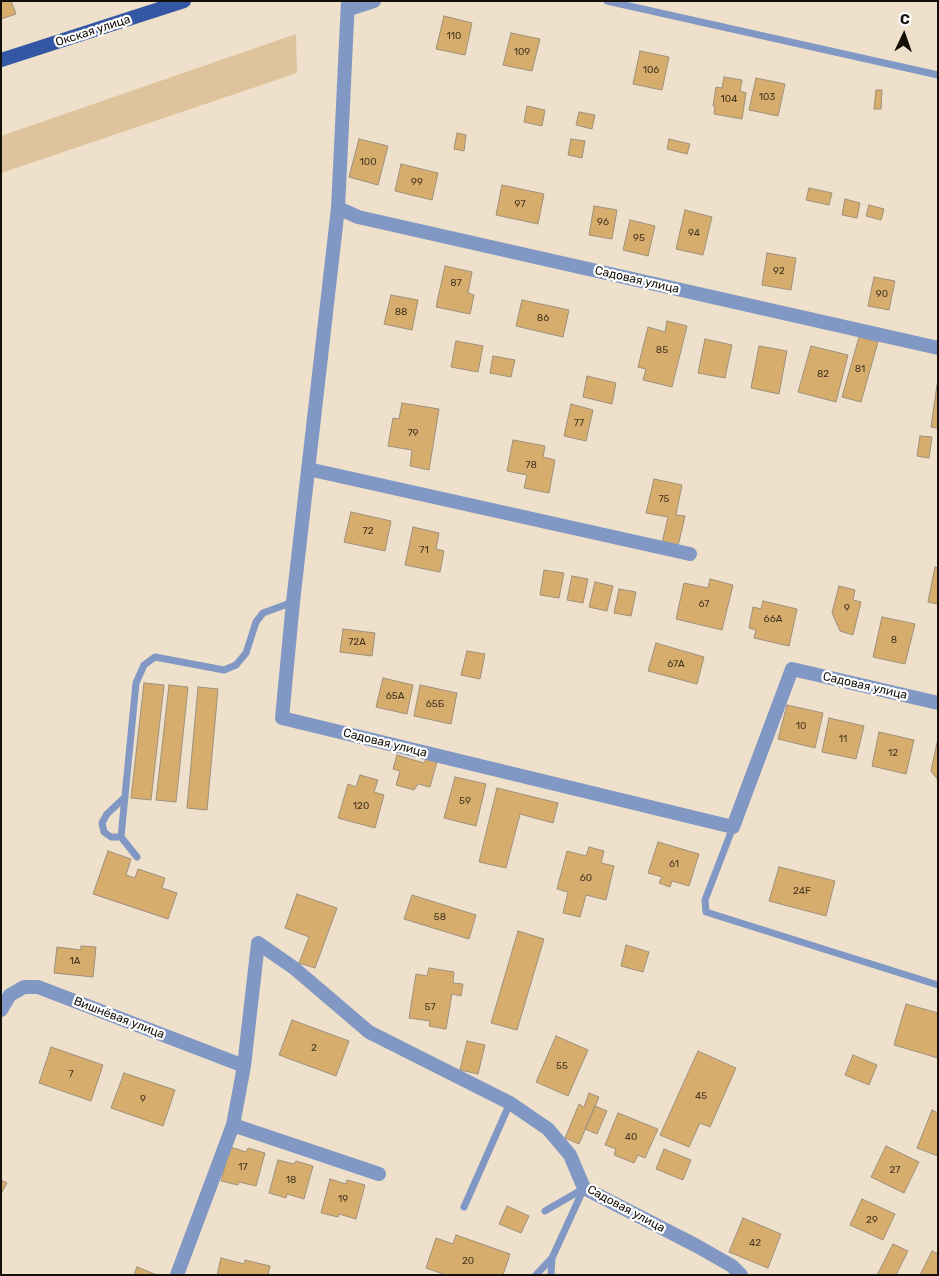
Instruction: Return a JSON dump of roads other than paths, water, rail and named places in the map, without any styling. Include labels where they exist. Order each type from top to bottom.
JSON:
[{"type":"main road","name":"Окская улица","points":[[1,60],[184,1]]},
{"type":"street","points":[[348,5],[374,1]]},
{"type":"street","name":"Садовая улица","points":[[348,5],[338,208],[293,602],[282,718],[733,827],[792,669],[938,704]]},
{"type":"street","name":"Садовая улица","points":[[338,208],[358,217],[938,348]]},
{"type":"street","points":[[308,470],[690,554]]},
{"type":"street","name":"Садовая улица","points":[[244,1066],[258,943],[294,968],[369,1032],[510,1103],[548,1129],[570,1155],[584,1188],[704,1250],[732,1266],[741,1275]]},
{"type":"street","name":"Вишнёвая улица","points":[[1,1010],[10,995],[24,987],[38,988],[244,1066]]},
{"type":"street","points":[[177,1275],[233,1125],[244,1066]]},
{"type":"street","points":[[233,1125],[379,1174]]},
{"type":"lane","points":[[607,1],[938,75]]},
{"type":"lane","points":[[137,857],[121,837],[136,683],[144,665],[155,657],[224,670],[236,665],[246,654],[256,622],[263,613],[293,602]]},
{"type":"lane","points":[[121,837],[111,837],[104,832],[102,823],[107,814],[125,797]]},
{"type":"lane","points":[[733,827],[705,900],[706,912],[938,985]]},
{"type":"lane","points":[[464,1207],[510,1103]]},
{"type":"lane","points":[[545,1210],[584,1188]]},
{"type":"lane","points":[[536,1275],[552,1258],[584,1188]]},
{"type":"lane","points":[[551,1275],[552,1258]]}]
